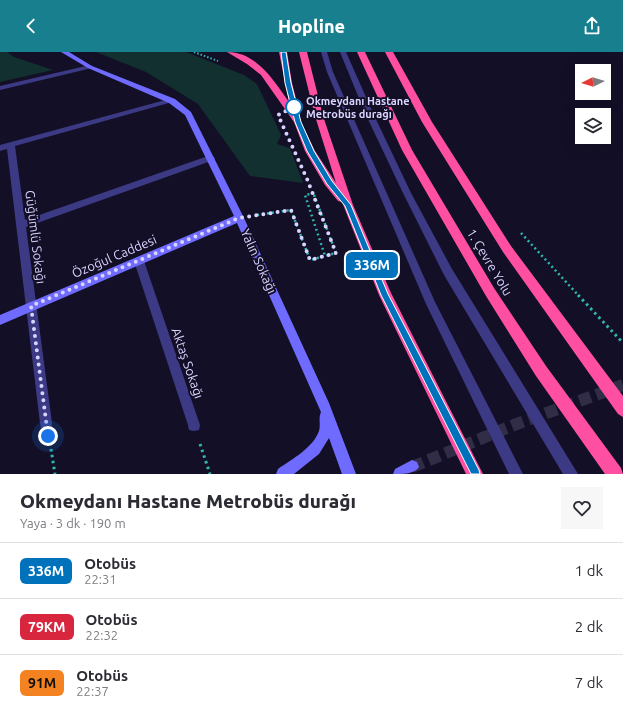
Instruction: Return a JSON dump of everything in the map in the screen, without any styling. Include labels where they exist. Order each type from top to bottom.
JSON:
[{"type":"highway","points":[[231,52],[250,62],[264,73],[298,122]]},
{"type":"highway","points":[[283,52],[288,83],[298,122],[310,151],[323,172],[348,205]]},
{"type":"highway","points":[[303,52],[319,116],[348,205],[385,295],[475,474]]},
{"type":"highway","name":"1. Çevre Yolu","points":[[361,52],[407,150],[486,286],[541,371],[615,474]]},
{"type":"highway","points":[[389,52],[431,129],[507,249],[623,409]]},
{"type":"main road","name":"Yalın Sokağı","points":[[64,52],[90,67],[172,101],[188,114],[211,158],[239,218],[324,407],[349,474]]},
{"type":"main road","name":"Özoğul Caddesi","points":[[0,320],[239,218]]},
{"type":"main road","points":[[283,474],[312,451],[322,439],[326,429],[324,407]]},
{"type":"street","points":[[324,52],[333,80],[431,304],[516,474]]},
{"type":"street","points":[[343,52],[369,113],[407,193],[448,272],[571,474]]},
{"type":"street","points":[[0,88],[90,67]]},
{"type":"street","points":[[0,148],[172,101]]},
{"type":"street","name":"Güğümlü Sokağı","points":[[11,145],[46,423]]},
{"type":"street","points":[[21,225],[211,158]]},
{"type":"street","name":"Aktaş Sokağı","points":[[139,261],[194,425]]},
{"type":"path","points":[[194,52],[221,62]]},
{"type":"path","points":[[239,218],[291,210],[310,260],[336,253],[310,186]]},
{"type":"path","points":[[305,195],[325,256]]},
{"type":"path","points":[[518,229],[623,343]]},
{"type":"path","points":[[46,423],[55,474]]},
{"type":"path","points":[[194,425],[210,474]]},
{"type":"green space","points":[[0,52],[7,52],[14,57],[53,70],[0,82]]},
{"type":"green space","points":[[96,52],[186,52],[244,75],[257,84],[281,135],[277,144],[290,148],[303,183],[250,176],[198,104],[146,72]]},
{"type":"tunnel","points":[[412,467],[514,425],[623,385]]},
{"type":"bus line","name":"336M","points":[[283,52],[288,83],[298,122],[310,151],[329,182],[348,205],[385,295],[475,474]]},
{"type":"place","name":"Okmeydanı Hastane Metrobüs durağı","points":[[294,107]]},
{"type":"route","points":[[48,436],[31,306],[239,218],[291,210],[310,260],[336,253],[307,179],[278,115],[294,107]]}]
